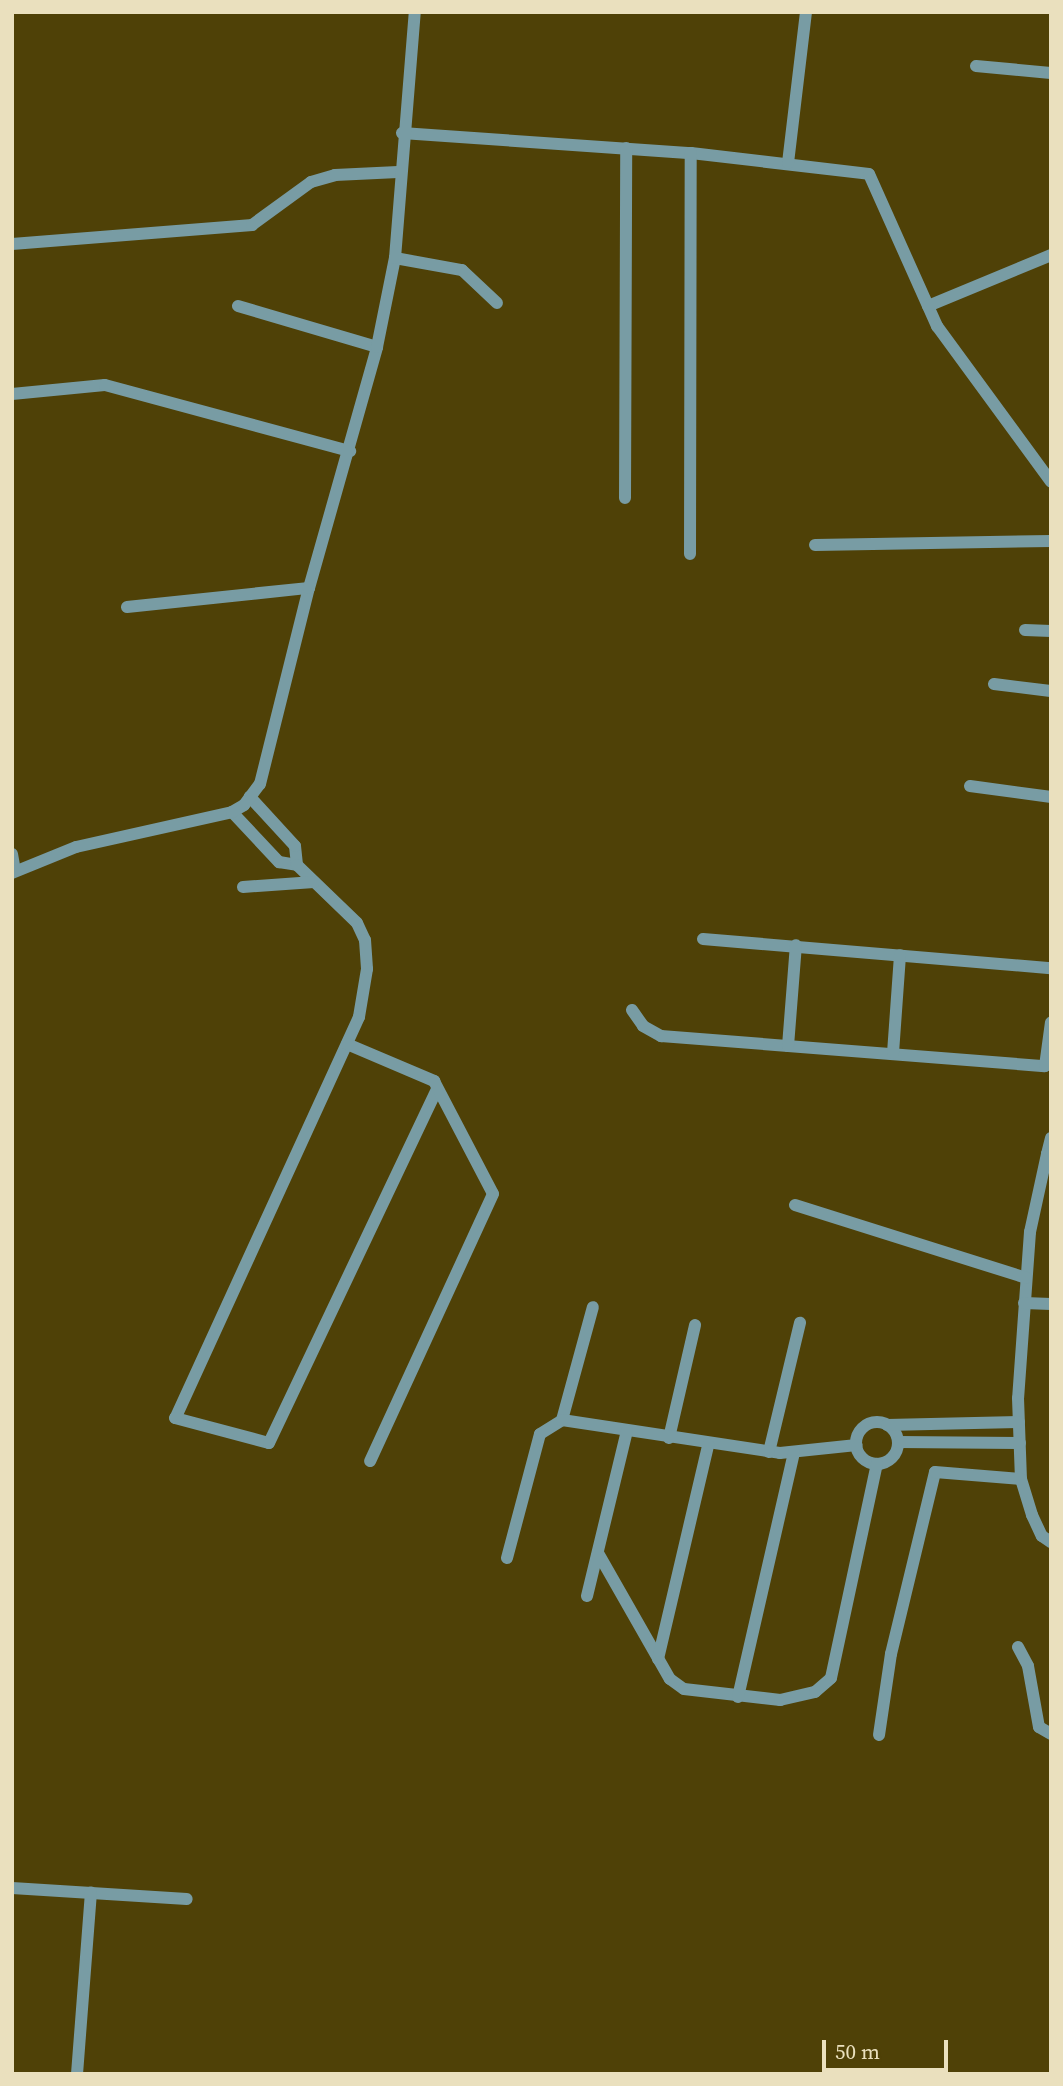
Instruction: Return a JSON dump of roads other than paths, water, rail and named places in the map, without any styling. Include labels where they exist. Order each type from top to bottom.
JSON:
[{"type":"street","points":[[12,854],[14,872],[76,847],[232,812],[250,797],[260,784],[309,588],[350,451],[377,347],[395,258],[398,172],[415,12]]},
{"type":"street","points":[[788,163],[806,12]]},
{"type":"street","points":[[976,66],[1051,73]]},
{"type":"street","points":[[402,133],[691,153],[869,174],[937,326],[1051,482]]},
{"type":"street","points":[[625,498],[626,148]]},
{"type":"street","points":[[690,554],[691,153]]},
{"type":"street","points":[[12,244],[252,225],[311,182],[335,175],[398,172]]},
{"type":"street","points":[[928,306],[1051,255]]},
{"type":"street","points":[[395,258],[462,270],[497,303]]},
{"type":"street","points":[[238,306],[377,347]]},
{"type":"street","points":[[12,394],[105,385],[350,451]]},
{"type":"street","points":[[1033,458],[1051,467]]},
{"type":"street","points":[[815,545],[1051,541]]},
{"type":"street","points":[[127,607],[309,588]]},
{"type":"street","points":[[1025,630],[1051,631]]},
{"type":"street","points":[[994,684],[1051,691]]},
{"type":"street","points":[[970,786],[1051,797]]},
{"type":"street","points":[[250,797],[295,846],[297,865]]},
{"type":"street","points":[[232,812],[279,862],[297,865],[357,923],[365,940],[367,969],[359,1017],[175,1418],[269,1443],[437,1088]]},
{"type":"street","points":[[243,887],[314,882]]},
{"type":"street","points":[[704,939],[1051,968]]},
{"type":"street","points":[[788,1046],[796,945]]},
{"type":"street","points":[[893,1054],[900,955]]},
{"type":"street","points":[[632,1010],[643,1026],[661,1036],[1045,1066],[1051,1022]]},
{"type":"street","points":[[347,1044],[434,1081],[493,1195],[370,1461]]},
{"type":"street","points":[[1051,1138],[1030,1233],[1019,1422],[1021,1479],[1032,1515],[1042,1536],[1051,1542]]},
{"type":"street","points":[[795,1205],[1026,1278]]},
{"type":"street","points":[[1024,1303],[1051,1304]]},
{"type":"street","points":[[562,1420],[593,1307]]},
{"type":"street","points":[[769,1452],[800,1323]]},
{"type":"street","points":[[669,1438],[695,1325]]},
{"type":"street","points":[[507,1558],[540,1434],[562,1420],[769,1452],[857,1445]]},
{"type":"street","points":[[857,1445],[867,1425],[1019,1422]]},
{"type":"street","points":[[887,1425],[898,1442]]},
{"type":"street","points":[[587,1596],[627,1431]]},
{"type":"street","points":[[898,1442],[1020,1443]]},
{"type":"street","points":[[857,1445],[865,1460],[877,1464],[894,1455],[898,1442]]},
{"type":"street","points":[[657,1659],[708,1444]]},
{"type":"street","points":[[738,1697],[794,1452]]},
{"type":"street","points":[[598,1553],[657,1659],[670,1679],[684,1689],[738,1697],[798,1697],[815,1692],[831,1678],[877,1464]]},
{"type":"street","points":[[879,1735],[891,1654],[935,1472],[1021,1479]]},
{"type":"street","points":[[1018,1647],[1028,1666],[1039,1727],[1051,1734]]},
{"type":"street","points":[[12,1888],[187,1899]]},
{"type":"street","points":[[77,2074],[92,1893]]}]
